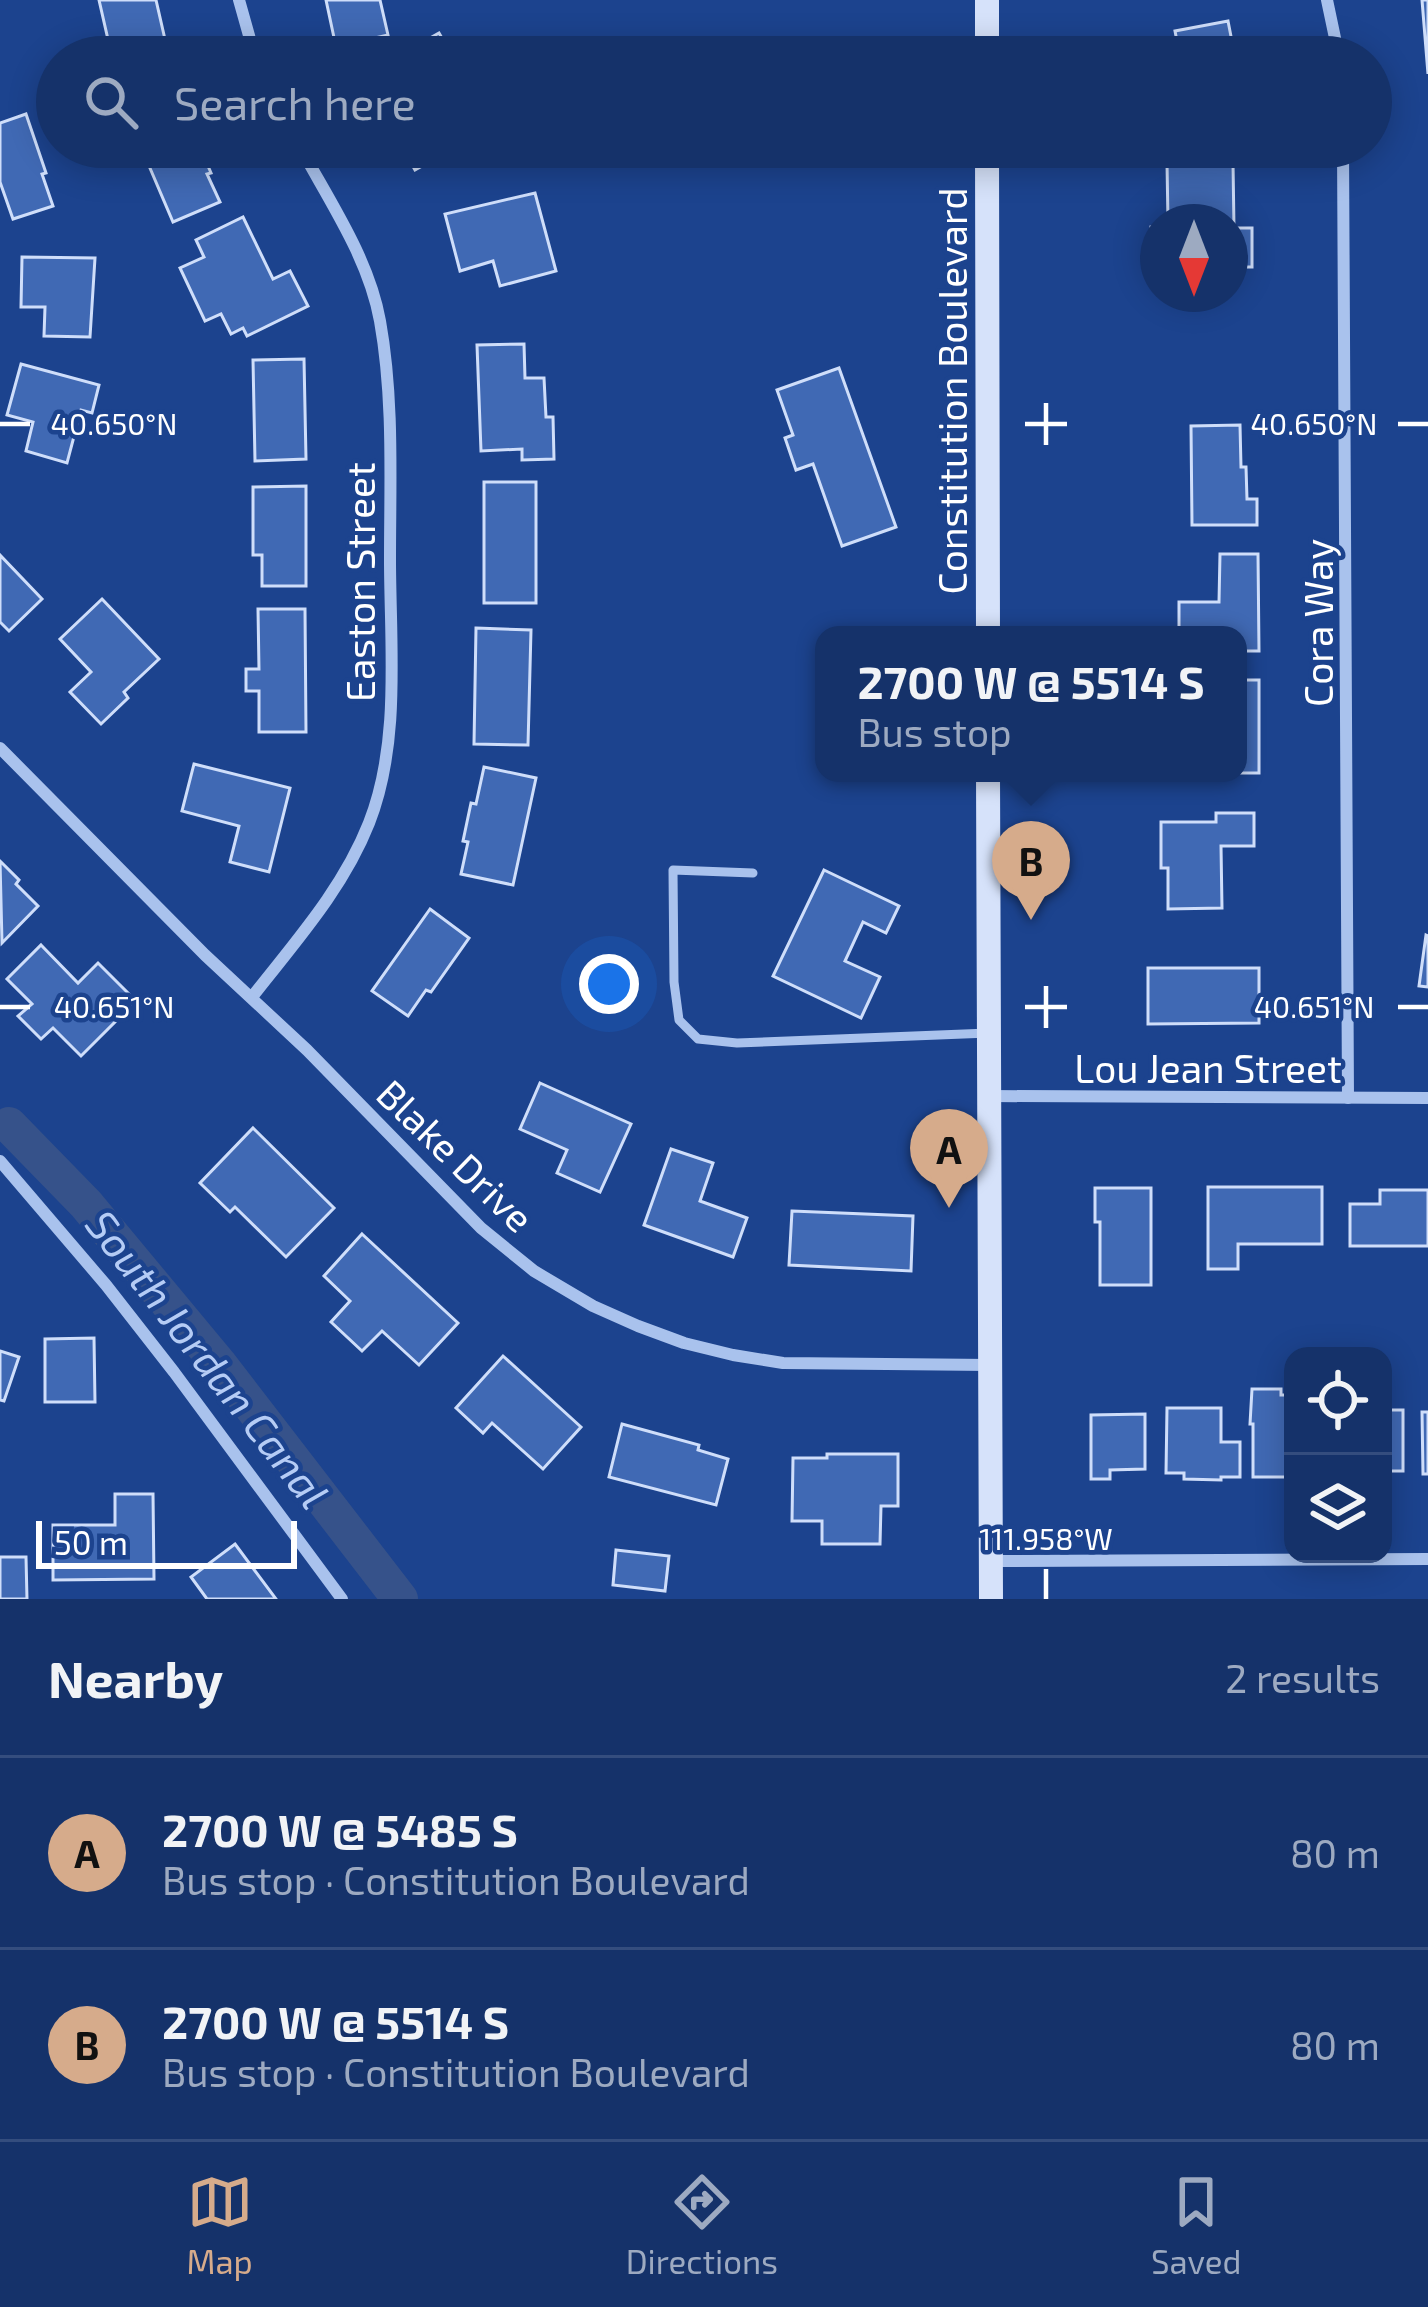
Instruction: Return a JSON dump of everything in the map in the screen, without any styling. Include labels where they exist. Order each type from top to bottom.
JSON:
[{"type":"main road","points":[[987,0],[987,36]]},
{"type":"main road","name":"Constitution Boulevard","points":[[987,168],[988,626]]},
{"type":"main road","points":[[988,782],[991,1599]]},
{"type":"street","points":[[239,0],[249,36]]},
{"type":"street","points":[[1327,0],[1335,36]]},
{"type":"street","name":"Easton Street","points":[[252,997],[344,879],[371,820],[387,752],[389,452],[380,321],[354,247],[311,168]]},
{"type":"street","name":"Cora Way","points":[[1343,168],[1348,1098]]},
{"type":"street","name":"Blake Drive","points":[[0,748],[482,1228],[534,1270],[593,1306],[684,1343],[766,1360],[990,1365]]},
{"type":"street","name":"Lou Jean Street","points":[[989,1096],[1428,1098]]},
{"type":"street","points":[[0,1161],[174,1372],[342,1599]]},
{"type":"street","points":[[990,1561],[1428,1559]]},
{"type":"lane","points":[[753,873],[673,870],[679,1020],[698,1039],[737,1043],[989,1033]]},
{"type":"building","points":[[99,0],[156,0],[164,36],[107,36]]},
{"type":"building","points":[[326,0],[380,0],[388,35],[334,36]]},
{"type":"building","points":[[1422,0],[1428,0],[1428,74]]},
{"type":"building","points":[[1228,21],[1231,36],[1176,36],[1175,31]]},
{"type":"building","points":[[26,114],[36,144],[36,168],[44,168],[53,206],[13,219],[0,182],[0,123]]},
{"type":"building","points":[[150,168],[209,168],[207,174],[220,202],[173,222]]},
{"type":"building","points":[[1167,168],[1233,168],[1234,204],[1168,204]]},
{"type":"building","points":[[535,193],[556,271],[500,286],[493,261],[460,271],[445,214]]},
{"type":"building","points":[[243,217],[273,279],[290,271],[308,306],[247,336],[243,328],[231,334],[221,314],[205,321],[180,268],[204,257],[196,240]]},
{"type":"building","points":[[1248,228],[1252,228],[1252,267],[1248,267]]},
{"type":"building","points":[[22,257],[95,258],[90,337],[44,336],[45,307],[21,307]]},
{"type":"building","points":[[524,344],[525,378],[544,378],[546,417],[553,417],[554,459],[522,460],[522,449],[481,451],[477,345]]},
{"type":"building","points":[[304,359],[306,459],[255,461],[253,360]]},
{"type":"building","points":[[21,364],[99,385],[92,413],[81,410],[67,463],[26,451],[33,422],[7,415]]},
{"type":"building","points":[[839,368],[896,527],[842,546],[813,464],[796,470],[785,438],[793,435],[777,390]]},
{"type":"building","points":[[1240,425],[1241,467],[1246,467],[1247,499],[1257,499],[1257,525],[1192,525],[1191,426]]},
{"type":"building","points":[[484,482],[536,482],[536,603],[484,603]]},
{"type":"building","points":[[306,486],[306,586],[262,586],[262,555],[253,555],[253,487]]},
{"type":"building","points":[[1220,554],[1258,554],[1259,651],[1247,651],[1247,626],[1179,626],[1179,602],[1219,602]]},
{"type":"building","points":[[0,555],[42,599],[9,631],[0,622]]},
{"type":"building","points":[[102,599],[159,659],[124,692],[128,698],[101,724],[70,692],[91,672],[60,639]]},
{"type":"building","points":[[258,609],[305,609],[306,732],[259,732],[259,691],[246,691],[246,669],[259,669]]},
{"type":"building","points":[[476,628],[531,630],[528,745],[474,744]]},
{"type":"building","points":[[1247,680],[1259,680],[1259,773],[1247,773]]},
{"type":"building","points":[[194,764],[290,788],[269,872],[230,862],[239,826],[182,811]]},
{"type":"building","points":[[484,767],[536,778],[513,885],[461,874],[471,803],[476,804]]},
{"type":"building","points":[[1216,813],[1254,813],[1254,846],[1221,846],[1222,908],[1168,909],[1168,868],[1161,868],[1161,822],[1216,822]]},
{"type":"building","points":[[0,861],[38,906],[2,943]]},
{"type":"building","points":[[824,870],[899,906],[886,933],[863,922],[845,961],[880,977],[861,1018],[773,976]]},
{"type":"building","points":[[430,909],[469,938],[408,1016],[372,991]]},
{"type":"building","points":[[1428,936],[1428,987],[1419,986]]},
{"type":"building","points":[[41,945],[78,983],[98,963],[136,1001],[81,1056],[53,1028],[41,1039],[18,1016],[32,1004],[7,979]]},
{"type":"building","points":[[1148,968],[1259,968],[1259,1023],[1148,1024]]},
{"type":"building","points":[[540,1083],[631,1124],[600,1192],[557,1173],[567,1150],[520,1129]]},
{"type":"building","points":[[253,1128],[334,1208],[286,1257],[235,1207],[230,1212],[200,1183]]},
{"type":"building","points":[[671,1149],[713,1163],[700,1201],[747,1218],[733,1257],[644,1225]]},
{"type":"building","points":[[1208,1187],[1322,1187],[1322,1244],[1238,1244],[1238,1269],[1208,1269]]},
{"type":"building","points":[[1095,1188],[1151,1188],[1151,1285],[1100,1285]]},
{"type":"building","points":[[1380,1190],[1428,1190],[1428,1246],[1350,1246],[1350,1204],[1380,1204]]},
{"type":"building","points":[[792,1211],[913,1216],[911,1271],[789,1265]]},
{"type":"building","points":[[362,1234],[458,1323],[419,1365],[382,1331],[362,1351],[331,1322],[350,1301],[324,1276]]},
{"type":"building","points":[[94,1338],[95,1402],[45,1402],[45,1339]]},
{"type":"building","points":[[0,1351],[19,1357],[4,1401],[0,1400]]},
{"type":"building","points":[[503,1356],[581,1427],[543,1469],[492,1423],[483,1433],[456,1408]]},
{"type":"building","points":[[1252,1389],[1281,1389],[1284,1477],[1253,1477]]},
{"type":"building","points":[[1167,1408],[1221,1408],[1221,1442],[1240,1442],[1240,1477],[1184,1479],[1184,1473],[1166,1473]]},
{"type":"building","points":[[1392,1410],[1403,1410],[1403,1471],[1392,1471]]},
{"type":"building","points":[[1422,1412],[1428,1412],[1428,1474],[1423,1474]]},
{"type":"building","points":[[1145,1414],[1145,1469],[1110,1470],[1110,1479],[1091,1479],[1091,1415]]},
{"type":"building","points":[[622,1424],[699,1445],[698,1450],[728,1459],[716,1505],[609,1477]]},
{"type":"building","points":[[827,1454],[898,1454],[898,1506],[881,1506],[880,1544],[822,1544],[822,1521],[792,1521],[793,1458],[827,1458]]},
{"type":"building","points":[[115,1494],[153,1494],[154,1579],[53,1580],[53,1525],[115,1525]]},
{"type":"building","points":[[235,1544],[276,1599],[207,1599],[191,1577]]},
{"type":"building","points":[[616,1550],[669,1556],[665,1591],[613,1585]]},
{"type":"building","points":[[0,1557],[26,1557],[27,1599],[0,1599]]},
{"type":"waterway","name":"South Jordan Canal","points":[[9,1125],[86,1204],[219,1364],[400,1599]]},
{"type":"place","name":"2700 W @ 5514 S","points":[[1031,920]]},
{"type":"place","name":"2700 W @ 5485 S","points":[[949,1208]]}]
